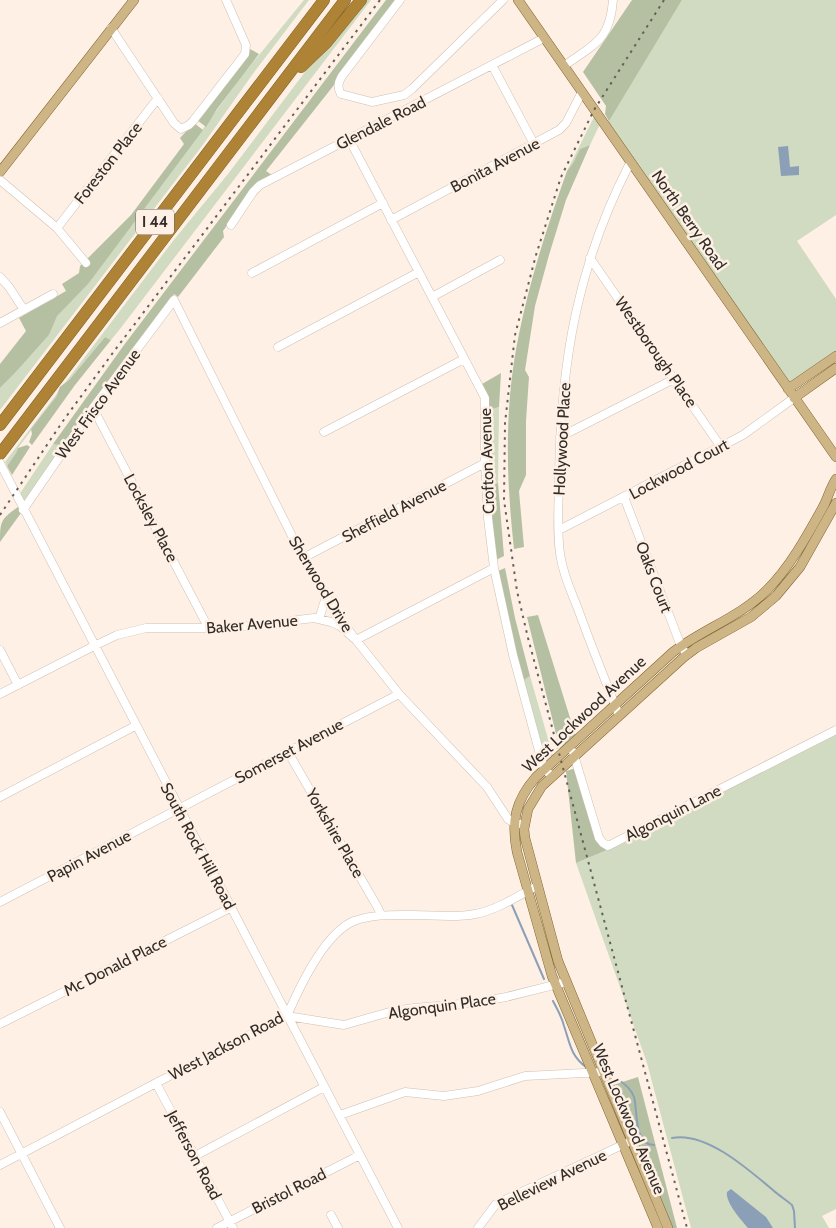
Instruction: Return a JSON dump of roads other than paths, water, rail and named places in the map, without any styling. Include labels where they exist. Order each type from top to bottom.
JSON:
[{"type":"highway","points":[[310,18],[319,0]]},
{"type":"highway","name":"I 44","points":[[0,425],[324,0]]},
{"type":"highway","name":"I 44","points":[[0,454],[345,0]]},
{"type":"highway","points":[[275,92],[326,43],[361,0]]},
{"type":"main road","points":[[0,172],[134,0]]},
{"type":"main road","name":"North Berry Road","points":[[518,0],[836,457]]},
{"type":"main road","points":[[788,389],[836,356]]},
{"type":"main road","points":[[794,398],[836,368]]},
{"type":"main road","name":"West Lockwood Avenue","points":[[658,1228],[556,986],[527,891],[517,852],[514,824],[522,796],[528,786],[544,769],[681,646],[749,605],[766,590],[782,572],[811,527],[836,480]]},
{"type":"main road","name":"West Lockwood Avenue","points":[[668,1228],[558,961],[526,848],[524,825],[532,800],[542,786],[619,715],[687,655],[751,617],[776,596],[791,579],[836,504]]},
{"type":"main road","points":[[811,527],[820,533]]},
{"type":"main road","points":[[782,572],[791,579]]},
{"type":"street","points":[[111,28],[174,123],[181,129],[189,125],[245,54],[246,45],[226,0]]},
{"type":"street","points":[[400,0],[338,84],[341,94],[372,102],[404,95],[503,0]]},
{"type":"street","points":[[564,66],[603,37],[609,26],[613,0]]},
{"type":"street","name":"Glendale Road","points":[[231,225],[253,192],[260,185],[544,38]]},
{"type":"street","points":[[492,65],[534,144]]},
{"type":"street","points":[[412,89],[420,103]]},
{"type":"street","name":"Bonita Avenue","points":[[391,220],[554,133],[563,126],[582,92]]},
{"type":"street","name":"Foreston Place","points":[[57,228],[158,98]]},
{"type":"street","name":"Crofton Avenue","points":[[349,139],[485,398],[485,463],[488,518],[494,568],[513,655],[544,769]]},
{"type":"street","name":"Hollywood Place","points":[[619,715],[563,569],[559,551],[560,437],[563,393],[571,332],[590,258],[616,191],[630,163]]},
{"type":"street","points":[[0,180],[57,228],[86,263]]},
{"type":"street","points":[[252,273],[383,203]]},
{"type":"street","name":"Westborough Place","points":[[590,258],[721,447]]},
{"type":"street","points":[[432,297],[500,260]]},
{"type":"street","points":[[278,347],[419,272]]},
{"type":"street","points":[[0,277],[24,310]]},
{"type":"street","points":[[0,323],[53,294]]},
{"type":"street","name":"West Frisco Avenue","points":[[23,510],[93,408],[174,300]]},
{"type":"street","name":"Sherwood Drive","points":[[174,300],[303,558],[326,597],[356,640],[399,694],[487,788],[504,815],[514,824]]},
{"type":"street","points":[[324,432],[464,359]]},
{"type":"street","points":[[560,437],[674,379]]},
{"type":"street","name":"Lockwood Court","points":[[559,530],[750,431],[794,398]]},
{"type":"street","name":"Locksley Place","points":[[93,408],[209,628]]},
{"type":"street","name":"South Rock Hill Road","points":[[0,463],[398,1228]]},
{"type":"street","name":"Sheffield Avenue","points":[[303,558],[485,463]]},
{"type":"street","name":"Oaks Court","points":[[624,497],[681,646],[687,655]]},
{"type":"street","points":[[356,640],[494,568]]},
{"type":"street","points":[[319,619],[326,597]]},
{"type":"street","name":"Baker Avenue","points":[[0,694],[94,646],[117,636],[146,628],[250,627],[303,619],[319,619],[340,626],[356,640]]},
{"type":"street","points":[[0,650],[18,685]]},
{"type":"street","name":"Somerset Avenue","points":[[179,809],[399,694]]},
{"type":"street","points":[[0,797],[136,726]]},
{"type":"street","name":"Algonquin Lane","points":[[570,745],[599,838],[608,846],[836,730]]},
{"type":"street","name":"Yorkshire Place","points":[[288,752],[381,915]]},
{"type":"street","points":[[544,769],[552,776]]},
{"type":"street","name":"Papin Avenue","points":[[0,902],[179,809]]},
{"type":"street","points":[[514,824],[524,825]]},
{"type":"street","name":"West Jackson Road","points":[[0,1165],[288,1016],[298,990],[318,956],[335,936],[353,922],[381,915],[475,914],[496,907],[537,886]]},
{"type":"street","name":"Mc Donald Place","points":[[0,1024],[230,908]]},
{"type":"street","name":"Algonquin Place","points":[[288,1016],[344,1025],[393,1011],[472,1003],[556,986],[566,982]]},
{"type":"street","points":[[340,1115],[399,1094],[412,1092],[444,1096],[478,1091],[525,1076],[604,1072]]},
{"type":"street","name":"Jefferson Road","points":[[156,1083],[231,1225]]},
{"type":"street","points":[[195,1156],[324,1087]]},
{"type":"street","points":[[0,1112],[60,1228]]},
{"type":"street","name":"Belleview Avenue","points":[[478,1228],[496,1204],[633,1140]]},
{"type":"street","name":"Bristol Road","points":[[217,1228],[231,1225],[360,1155]]},
{"type":"street","points":[[332,1215],[338,1228]]},
{"type":"water","points":[[788,146],[790,167],[799,166],[799,175],[781,176],[778,147]]},
{"type":"water","points":[[731,1189],[766,1217],[773,1228],[748,1228],[728,1201],[727,1192]]},
{"type":"waterway","points":[[512,905],[544,979]]},
{"type":"waterway","points":[[553,1001],[562,1019],[569,1043],[577,1058],[586,1067]]},
{"type":"waterway","points":[[617,1079],[627,1086],[634,1097],[639,1133],[647,1143],[654,1145]]},
{"type":"waterway","points":[[672,1138],[685,1137],[699,1140],[713,1146],[740,1163],[792,1205],[795,1228]]},
{"type":"railway","points":[[0,515],[63,421],[112,354],[380,0]]},
{"type":"railway","points":[[664,0],[594,110],[561,177],[536,255],[515,335],[505,423],[504,500],[517,591],[528,638],[687,1228]]}]
